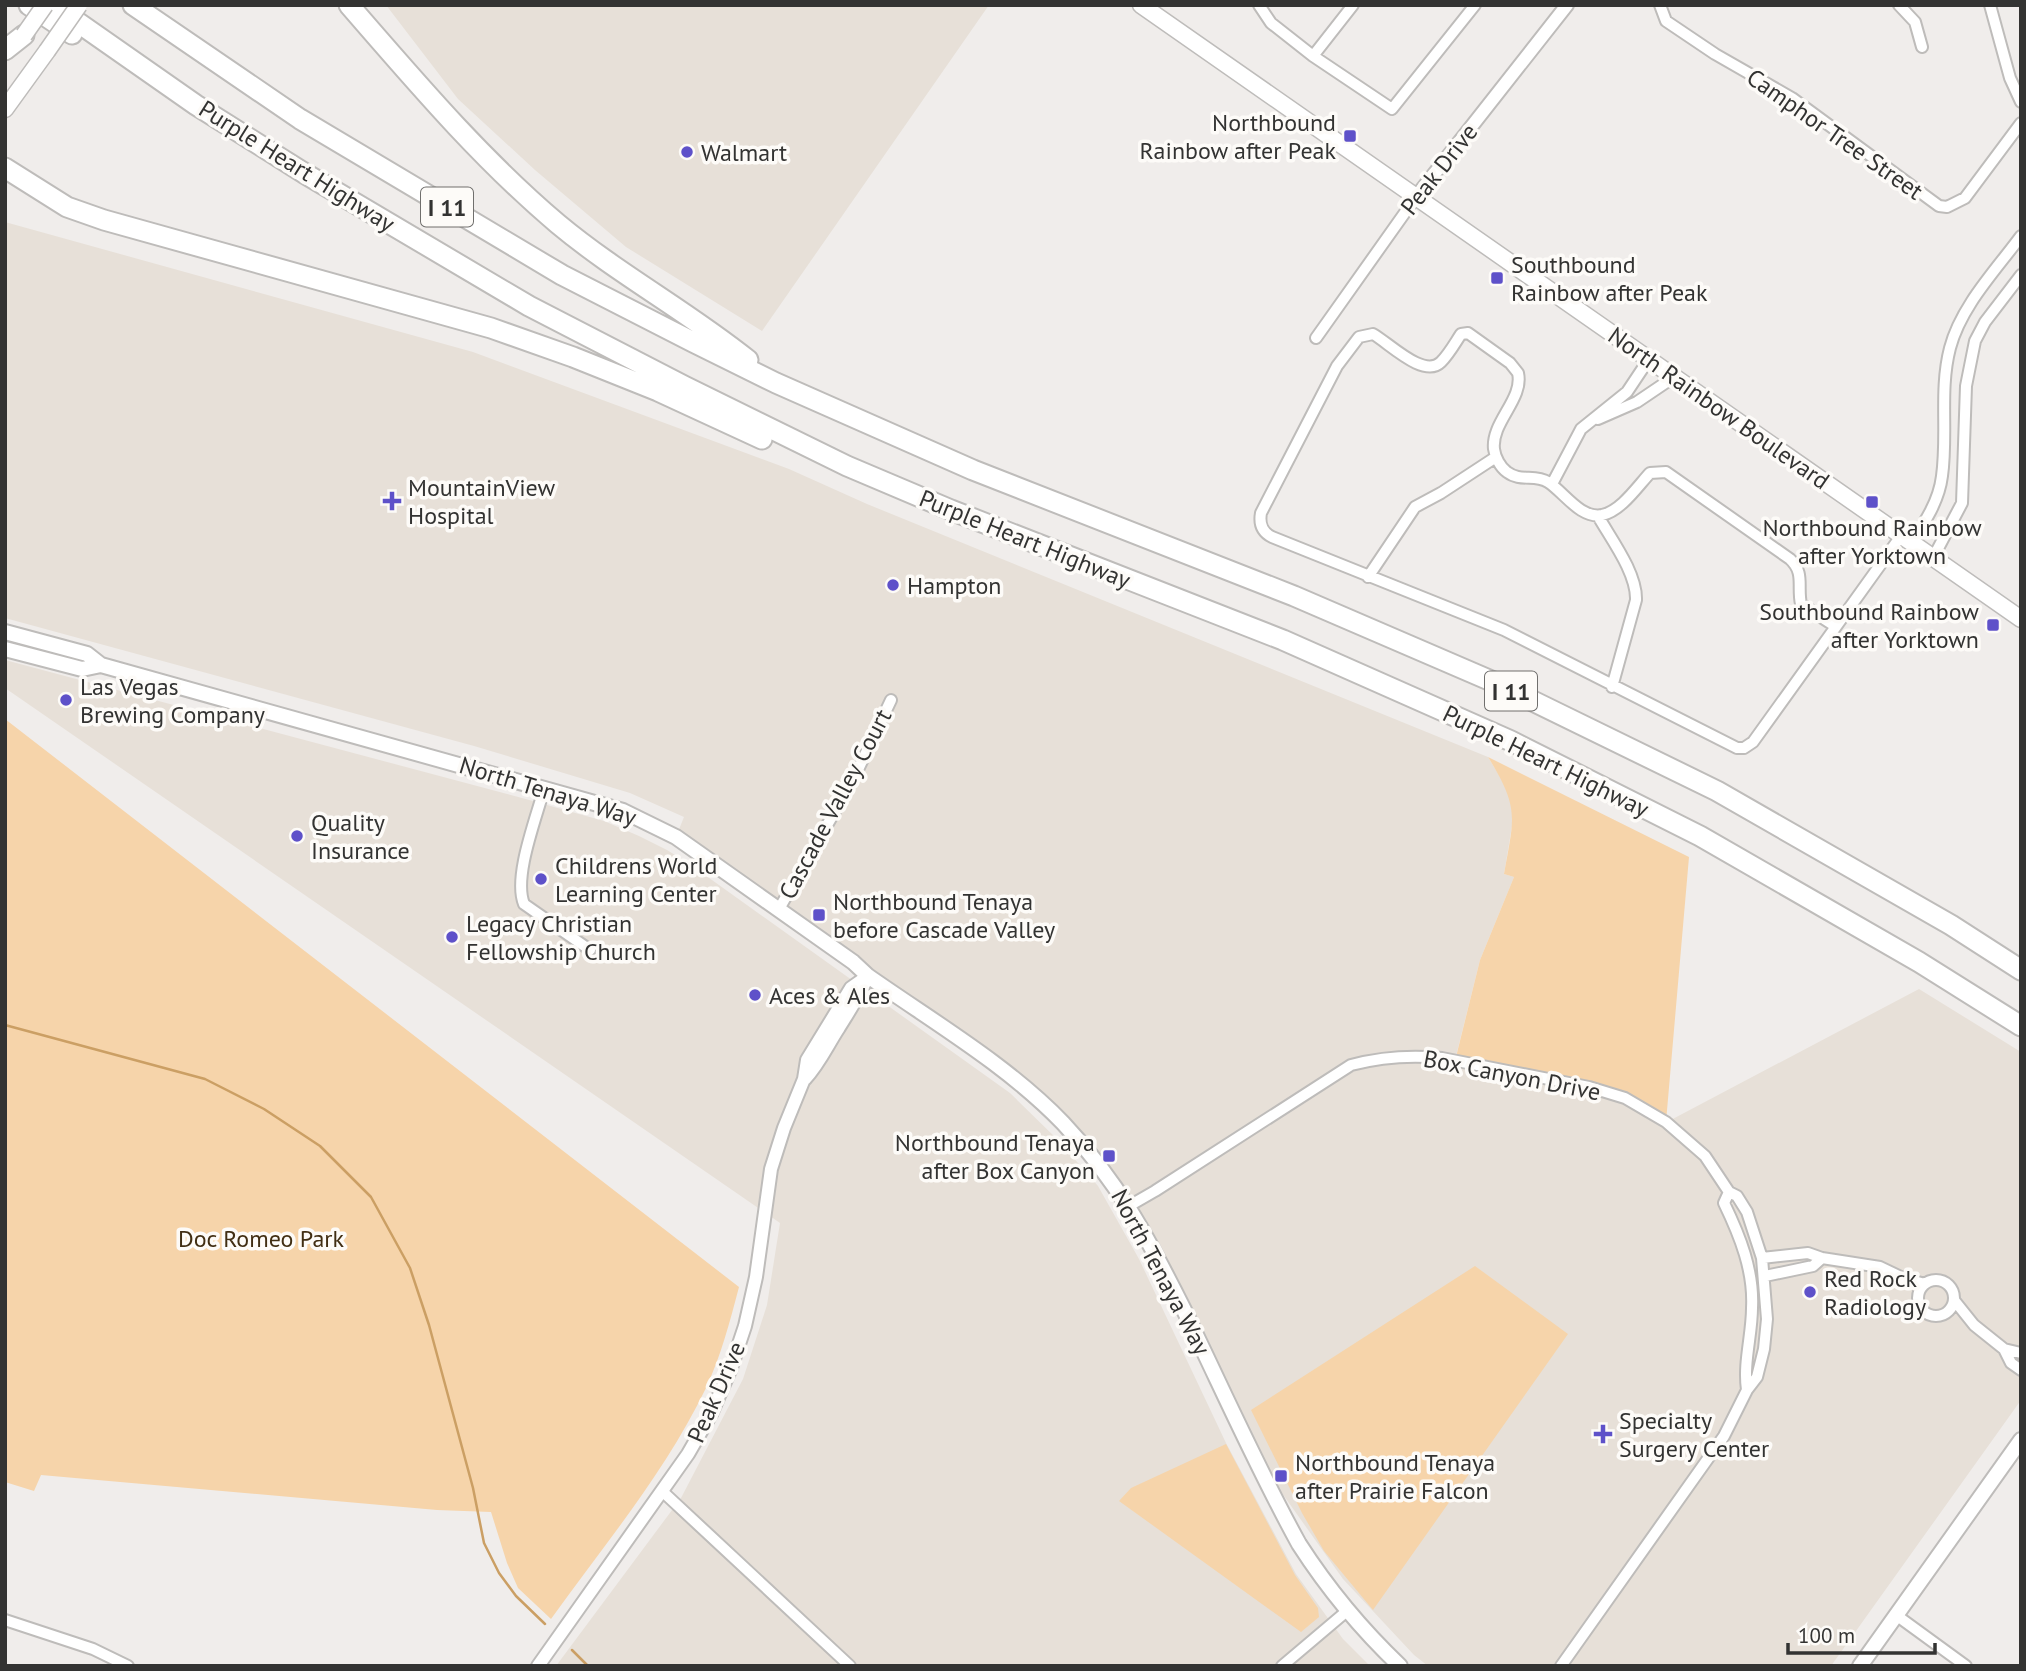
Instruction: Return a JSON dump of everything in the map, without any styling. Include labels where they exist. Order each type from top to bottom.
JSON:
[{"type":"highway","points":[[29,5],[121,67],[196,105]]},
{"type":"highway","name":"Purple Heart Highway","points":[[53,5],[196,105],[304,173],[529,306],[847,466],[1027,542],[1283,640],[1511,741],[1700,836],[1896,949],[2021,1026]]},
{"type":"highway","name":"Purple Heart Highway","points":[[133,5],[300,119],[562,275],[776,383],[973,470],[1294,596],[1496,683],[1717,791],[1951,925],[2021,970]]},
{"type":"highway","points":[[349,5],[428,96],[516,187],[604,260],[718,335],[776,383]]},
{"type":"highway","points":[[5,50],[24,35]]},
{"type":"highway","points":[[5,168],[67,207],[104,220],[531,341],[658,391],[970,530],[1027,542]]},
{"type":"highway","points":[[5,183],[43,194]]},
{"type":"main road","points":[[5,62],[45,5]]},
{"type":"main road","points":[[5,109],[79,5]]},
{"type":"main road","name":"North Rainbow Boulevard","points":[[1142,5],[2021,620]]},
{"type":"main road","name":"North Tenaya Way","points":[[5,632],[87,654],[101,665],[623,811],[649,822],[698,852],[988,1059],[1031,1093],[1091,1154],[1129,1206],[1158,1258],[1284,1517],[1318,1573],[1347,1611],[1400,1666]]},
{"type":"main road","name":"North Tenaya Way","points":[[5,649],[82,669],[101,665]]},
{"type":"main road","points":[[1860,1666],[2021,1440]]},
{"type":"street","points":[[1259,5],[1270,23],[1313,56],[1392,109],[1475,5]]},
{"type":"street","points":[[1313,56],[1353,5]]},
{"type":"street","name":"Peak Drive","points":[[1316,338],[1416,197],[1567,5]]},
{"type":"street","points":[[1899,5],[1915,22],[1922,47]]},
{"type":"street","points":[[1990,5],[2010,78],[2021,102]]},
{"type":"street","name":"Camphor Tree Street","points":[[1660,6],[1666,21],[1715,54],[1791,98],[1927,200],[1939,206],[1947,207],[1965,198],[2021,123]]},
{"type":"street","points":[[1835,626],[1801,604],[1801,576],[1799,569],[1790,559],[1670,474],[1661,471],[1650,473],[1612,511],[1598,516],[1573,503],[1552,484],[1544,480],[1516,477],[1501,466],[1494,450],[1497,432],[1519,379],[1518,373],[1510,363],[1468,333],[1461,334],[1440,363],[1429,367],[1416,363],[1373,334],[1359,337],[1337,366],[1261,513],[1263,530],[1272,537],[1504,630],[1612,687],[1731,745],[1744,748],[1754,742],[1835,626],[1931,512],[1942,475],[1944,376],[1950,346],[1967,309],[2021,236]]},
{"type":"street","points":[[1933,558],[1962,502],[1966,386],[1975,341],[1985,322],[2021,275]]},
{"type":"street","points":[[1552,484],[1575,436],[1627,392],[1649,359]]},
{"type":"street","points":[[1589,422],[1637,402],[1674,377]]},
{"type":"street","points":[[1368,576],[1415,507],[1496,457]]},
{"type":"street","points":[[1598,516],[1631,575],[1636,592],[1612,687]]},
{"type":"street","name":"Cascade Valley Court","points":[[779,909],[838,809],[891,700]]},
{"type":"street","points":[[544,789],[520,877],[519,892],[524,904],[590,950]]},
{"type":"street","name":"Peak Drive","points":[[538,1666],[662,1491],[705,1424],[737,1352],[756,1278],[771,1169],[784,1128],[804,1079],[818,1064],[836,1030],[861,994],[869,976]]},
{"type":"street","name":"Box Canyon Drive","points":[[1129,1206],[1351,1065],[1377,1059],[1417,1056],[1442,1058],[1589,1087],[1625,1098],[1667,1122],[1705,1156],[1729,1192],[1737,1196],[1747,1212],[1762,1258],[1766,1319],[1764,1349],[1758,1377],[1747,1390],[1724,1436],[1561,1666]]},
{"type":"street","name":"Box Canyon Drive","points":[[1729,1192],[1724,1203],[1741,1240],[1753,1306],[1745,1374],[1747,1390]]},
{"type":"street","points":[[1762,1258],[1808,1253],[1822,1258],[1880,1267],[1903,1278],[1925,1284]]},
{"type":"street","points":[[1765,1276],[1813,1266],[1822,1258]]},
{"type":"street","points":[[1903,1278],[1918,1294],[1919,1306],[1923,1311],[1933,1317],[1945,1315],[1975,1325]]},
{"type":"street","points":[[1918,1294],[1925,1284],[1943,1281],[1952,1289],[1954,1300],[1953,1306],[1945,1315]]},
{"type":"street","points":[[1954,1300],[1975,1325],[2004,1349],[2011,1363],[2021,1370]]},
{"type":"street","points":[[2004,1349],[2021,1353]]},
{"type":"street","points":[[662,1491],[850,1666]]},
{"type":"street","points":[[1282,1666],[1347,1611]]},
{"type":"street","points":[[1896,1615],[1966,1666]]},
{"type":"street","points":[[5,1620],[93,1649],[128,1666]]},
{"type":"shaded area","points":[[386,5],[989,5],[762,331],[626,247],[535,170],[458,99]]},
{"type":"shaded area","points":[[5,222],[473,352],[789,469],[867,504],[1488,757],[1505,785],[1512,806],[1513,820],[1504,874],[1514,877],[1480,960],[1455,1060],[1589,1087],[1667,1122],[1919,989],[2021,1052],[2021,1400],[1831,1666],[1428,1666],[1414,1655],[1343,1579],[1252,1451],[1155,1251],[1062,1121],[676,837],[684,817],[630,793],[474,746],[5,618]]},
{"type":"shaded area","points":[[5,660],[522,798],[604,821],[639,836],[691,865],[1010,1093],[1058,1140],[1098,1186],[1139,1259],[1226,1443],[1296,1574],[1343,1639],[1370,1666],[556,1666],[681,1498],[743,1379],[767,1305],[780,1223],[5,688]]},
{"type":"green space","name":"Doc Romeo Park","points":[[5,719],[739,1287],[716,1364],[690,1419],[654,1478],[551,1619],[518,1588],[491,1512],[437,1510],[41,1475],[34,1491],[5,1482]]},
{"type":"green space","points":[[1488,757],[1689,857],[1666,1122],[1625,1098],[1455,1061],[1480,960],[1514,877],[1504,874],[1512,826],[1510,802]]},
{"type":"green space","points":[[1475,1266],[1568,1334],[1373,1610],[1324,1551],[1251,1410]]},
{"type":"green space","points":[[1226,1444],[1295,1575],[1318,1608],[1319,1617],[1301,1632],[1119,1501],[1131,1488]]},
{"type":"waterway","points":[[5,1025],[205,1079],[264,1109],[320,1146],[371,1197],[410,1268],[429,1325],[473,1488],[484,1543],[499,1573],[516,1596],[545,1624]]},
{"type":"waterway","points":[[572,1650],[588,1666]]},
{"type":"place","name":"Northbound Rainbow after Peak","points":[[1350,136]]},
{"type":"place","name":"Walmart","points":[[687,152]]},
{"type":"place","name":"Southbound Rainbow after Peak","points":[[1497,278]]},
{"type":"place","name":"MountainView Hospital","points":[[392,501]]},
{"type":"place","name":"Northbound Rainbow after Yorktown","points":[[1872,502]]},
{"type":"place","name":"Hampton","points":[[893,585]]},
{"type":"place","name":"Southbound Rainbow after Yorktown","points":[[1993,625]]},
{"type":"place","name":"Las Vegas Brewing Company","points":[[66,700]]},
{"type":"place","name":"Quality Insurance","points":[[297,836]]},
{"type":"place","name":"Childrens World Learning Center","points":[[541,879]]},
{"type":"place","name":"Northbound Tenaya before Cascade Valley","points":[[819,915]]},
{"type":"place","name":"Legacy Christian Fellowship Church","points":[[452,937]]},
{"type":"place","name":"Aces & Ales","points":[[755,995]]},
{"type":"place","name":"Northbound Tenaya after Box Canyon","points":[[1109,1156]]},
{"type":"place","name":"Red Rock Radiology","points":[[1810,1292]]},
{"type":"place","name":"Specialty Surgery Center","points":[[1603,1434]]},
{"type":"place","name":"Northbound Tenaya after Prairie Falcon","points":[[1281,1476]]}]
